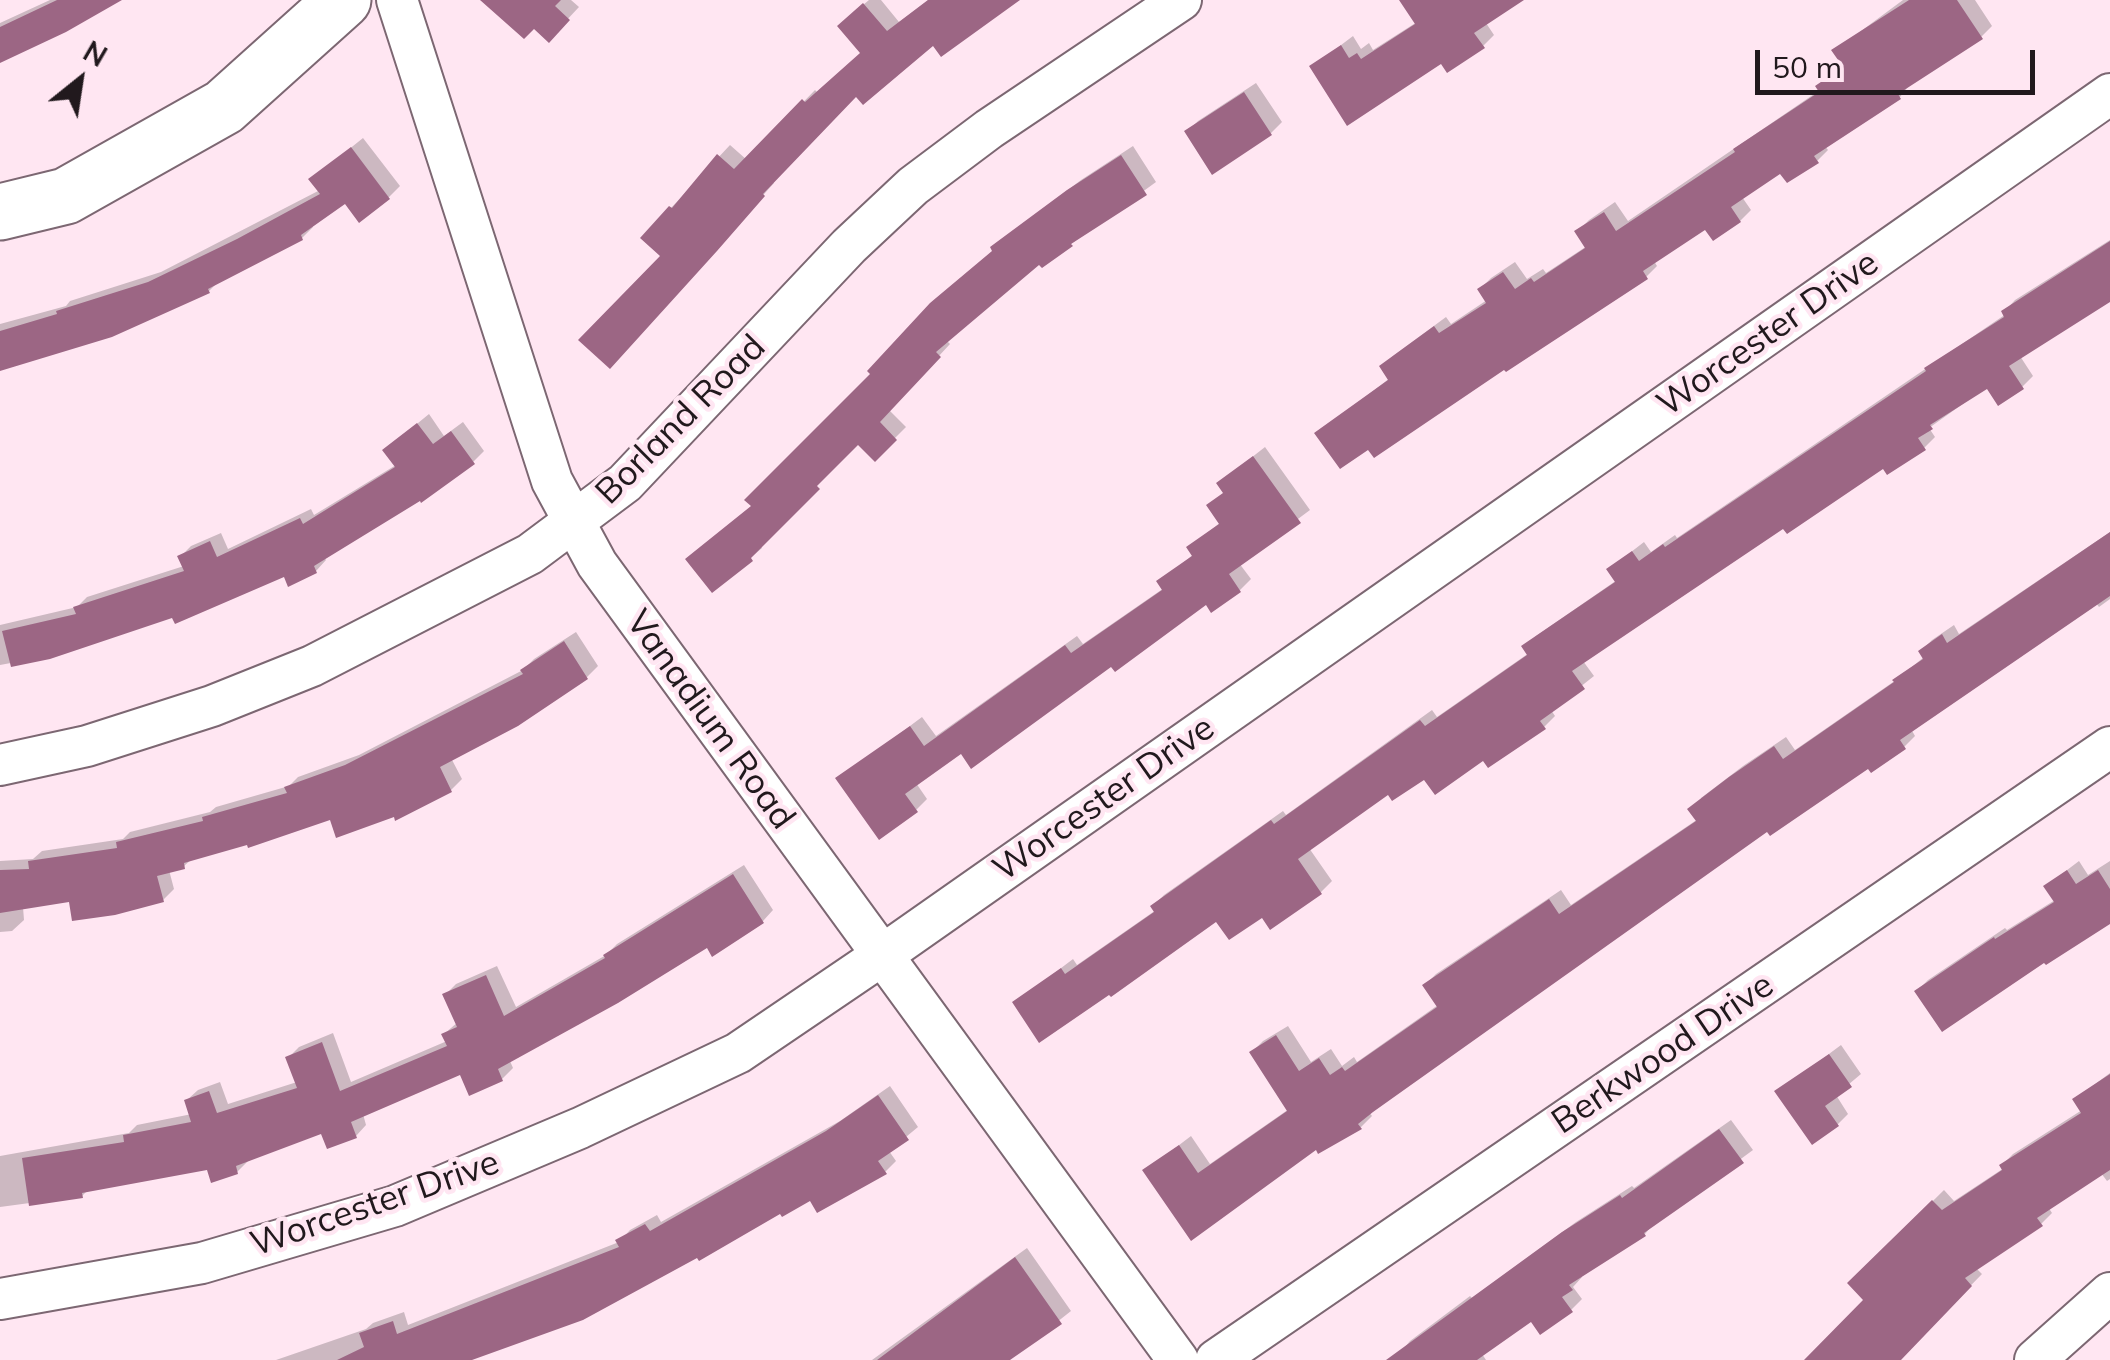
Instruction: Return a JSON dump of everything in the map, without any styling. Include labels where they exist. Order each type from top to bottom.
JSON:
[{"type":"main road","points":[[0,212],[66,196],[224,108],[344,0]]},
{"type":"street","name":"Vanadium Road","points":[[397,0],[552,481],[597,564],[1178,1360]]},
{"type":"street","name":"Borland Road","points":[[0,765],[105,740],[212,706],[312,666],[530,554],[625,484],[850,246],[914,186],[989,129],[1181,0]]},
{"type":"street","name":"Worcester Drive","points":[[0,1299],[202,1263],[394,1206],[580,1128],[738,1053],[2110,94]]},
{"type":"street","name":"Berkwood Drive","points":[[1216,1360],[2110,747]]},
{"type":"street","points":[[2036,1360],[2110,1293]]},
{"type":"building","points":[[57,0],[122,0],[0,63],[0,27]]},
{"type":"building","points":[[480,0],[561,0],[555,6],[570,20],[549,43],[534,29],[524,39]]},
{"type":"building","points":[[928,0],[1020,0],[941,57],[933,46],[863,105],[856,97],[763,194],[610,369],[578,340],[660,256],[640,238],[669,206],[672,208],[717,154],[734,169],[802,99],[805,102],[860,53],[837,26],[863,3],[887,31]]},
{"type":"building","points":[[1399,0],[1524,0],[1474,33],[1485,48],[1447,73],[1441,64],[1347,126],[1309,66],[1341,45],[1349,58],[1357,53],[1361,59],[1415,24]]},
{"type":"building","points":[[1909,0],[1957,0],[1983,39],[1898,94],[1901,99],[1814,156],[1819,163],[1787,183],[1780,174],[1731,207],[1741,222],[1713,241],[1705,230],[1643,271],[1648,279],[1506,372],[1374,458],[1368,450],[1340,469],[1314,433],[1388,380],[1379,366],[1434,326],[1439,333],[1486,303],[1477,289],[1503,272],[1515,289],[1531,278],[1534,282],[1585,248],[1574,231],[1604,212],[1616,231],[1735,152],[1733,149],[1819,92],[1815,86],[1843,67],[1831,50]]},
{"type":"building","points":[[1244,92],[1272,135],[1212,175],[1184,131]]},
{"type":"building","points":[[351,147],[390,199],[359,223],[345,204],[301,235],[303,240],[208,289],[210,293],[112,337],[0,371],[0,331],[148,282],[237,239],[320,194],[308,179]]},
{"type":"building","points":[[1121,155],[1147,195],[1071,244],[1042,268],[1039,265],[936,352],[941,357],[880,422],[897,440],[875,462],[858,445],[751,558],[753,561],[712,593],[685,559],[751,506],[744,500],[870,374],[867,371],[930,303],[992,251],[990,247]]},
{"type":"building","points":[[2110,241],[2110,302],[2009,366],[2024,389],[1998,406],[1987,389],[1930,425],[1933,429],[1918,438],[1926,450],[1887,475],[1883,469],[1787,534],[1783,529],[1572,671],[1585,689],[1540,721],[1546,729],[1488,768],[1483,761],[1435,795],[1424,780],[1392,801],[1388,795],[1298,859],[1322,894],[1270,930],[1262,918],[1229,940],[1216,922],[1039,1043],[1012,1002],[1061,968],[1065,974],[1154,912],[1150,906],[1271,820],[1274,824],[1420,720],[1425,726],[1527,655],[1521,646],[1615,582],[1606,569],[1632,551],[1639,561],[1663,544],[1665,547],[2004,317],[2001,311]]},
{"type":"building","points":[[417,423],[433,444],[451,431],[475,464],[421,503],[314,566],[317,573],[288,587],[284,577],[175,624],[172,618],[50,659],[11,667],[2,631],[76,614],[73,607],[184,571],[177,556],[210,541],[217,557],[300,518],[303,524],[395,467],[382,450]]},
{"type":"building","points":[[1253,456],[1301,523],[1229,574],[1241,592],[1211,613],[1206,605],[1115,672],[1111,667],[971,769],[961,754],[905,794],[918,812],[879,840],[835,778],[910,726],[924,746],[1065,645],[1071,653],[1162,590],[1156,581],[1192,556],[1186,547],[1219,524],[1206,505],[1223,493],[1216,483]]},
{"type":"building","points":[[2110,532],[2110,596],[1900,740],[1906,749],[1871,773],[1868,769],[1770,836],[1767,832],[1373,1112],[1358,1124],[1362,1129],[1318,1154],[1316,1150],[1191,1241],[1142,1170],[1179,1145],[1198,1173],[1287,1111],[1249,1052],[1276,1035],[1299,1071],[1319,1058],[1330,1075],[1342,1067],[1345,1071],[1437,1007],[1422,985],[1549,899],[1559,914],[1696,821],[1687,809],[1729,777],[1774,746],[1783,759],[1894,682],[1923,659],[1918,651],[1942,634],[1947,643]]},
{"type":"building","points":[[564,641],[588,679],[518,726],[440,767],[452,792],[395,821],[394,817],[336,838],[330,820],[248,848],[247,845],[184,863],[185,869],[157,876],[164,902],[115,915],[72,921],[69,902],[0,913],[0,870],[29,869],[28,861],[117,848],[116,842],[203,821],[202,817],[287,793],[284,787],[345,765],[523,674],[520,670]]},
{"type":"building","points":[[2067,870],[2076,884],[2098,870],[2110,889],[2110,924],[1942,1032],[1914,991],[2054,902],[2043,886]]},
{"type":"building","points":[[733,874],[764,923],[712,957],[707,948],[618,1003],[498,1069],[503,1081],[469,1096],[460,1075],[351,1122],[357,1138],[327,1149],[321,1134],[236,1166],[238,1174],[211,1183],[207,1170],[29,1206],[22,1158],[124,1142],[123,1135],[191,1122],[184,1100],[209,1091],[217,1113],[297,1088],[285,1057],[322,1042],[340,1091],[447,1046],[441,1034],[457,1027],[442,994],[486,975],[504,1016],[605,958],[603,955]]},
{"type":"building","points":[[1829,1054],[1852,1087],[1825,1106],[1839,1126],[1812,1145],[1774,1091]]},
{"type":"building","points":[[2110,1074],[2110,1170],[2037,1218],[2043,1226],[1965,1278],[1972,1286],[1901,1360],[1804,1360],[1863,1300],[1847,1283],[1932,1200],[1942,1210],[2002,1170],[1999,1165],[2081,1113],[2072,1099]]},
{"type":"building","points":[[878,1095],[909,1140],[878,1161],[887,1174],[817,1213],[810,1201],[583,1320],[472,1360],[337,1360],[364,1347],[359,1333],[393,1321],[397,1334],[619,1247],[615,1240],[645,1224],[650,1231],[826,1131]]},
{"type":"building","points":[[1719,1129],[1744,1163],[1644,1233],[1646,1236],[1569,1285],[1573,1290],[1562,1297],[1573,1312],[1540,1335],[1531,1322],[1477,1360],[1386,1360],[1562,1232],[1620,1195],[1622,1198]]},
{"type":"building","points":[[1015,1257],[1062,1324],[1010,1360],[877,1360]]}]
